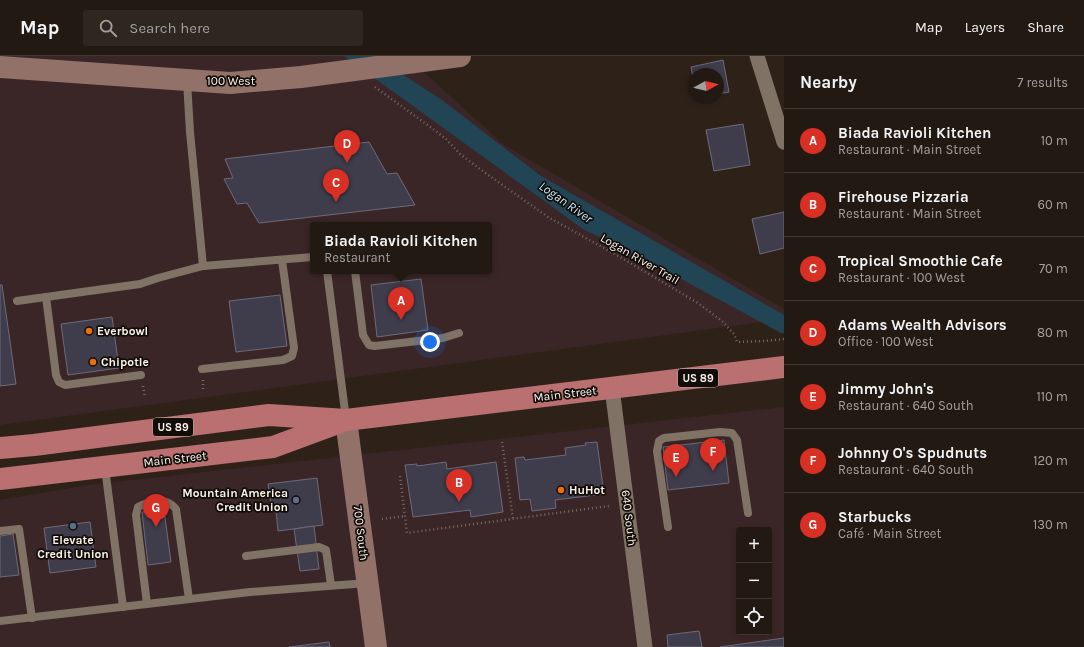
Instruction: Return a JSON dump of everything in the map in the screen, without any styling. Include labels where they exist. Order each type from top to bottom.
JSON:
[{"type":"highway","name":"Main Street","points":[[0,448],[269,415],[346,420],[784,367]]},
{"type":"highway","name":"Main Street","points":[[0,479],[273,447],[346,420]]},
{"type":"street","name":"100 West","points":[[0,67],[230,83],[301,77],[459,56]]},
{"type":"street","points":[[757,56],[784,142]]},
{"type":"street","name":"640 South","points":[[612,388],[645,647]]},
{"type":"street","name":"700 South","points":[[346,420],[376,647]]},
{"type":"lane","points":[[187,81],[190,132],[204,266]]},
{"type":"lane","points":[[17,301],[140,284],[204,266],[310,257]]},
{"type":"lane","points":[[202,369],[283,360],[292,356],[294,348],[282,260]]},
{"type":"lane","points":[[327,274],[346,420]]},
{"type":"lane","points":[[355,274],[363,335],[369,345],[375,346],[443,338],[459,333]]},
{"type":"lane","points":[[46,297],[56,375],[59,382],[65,384],[141,375]]},
{"type":"lane","points":[[668,527],[657,451],[658,442],[664,438],[720,432],[732,434],[737,440],[748,513]]},
{"type":"lane","points":[[104,467],[123,607]]},
{"type":"lane","points":[[147,604],[136,515],[138,507],[146,503],[162,500],[171,503],[176,509],[189,599]]},
{"type":"lane","points":[[0,531],[19,529],[32,618]]},
{"type":"lane","points":[[246,556],[319,547],[326,550],[331,585]]},
{"type":"lane","points":[[0,621],[250,592],[368,582]]},
{"type":"path","name":"Logan River Trail","points":[[371,84],[446,139],[460,154],[548,217],[698,303],[722,321],[734,334],[737,342],[784,339]]},
{"type":"path","points":[[502,442],[513,519]]},
{"type":"path","points":[[400,476],[407,532],[609,506]]},
{"type":"path","points":[[382,519],[405,516]]},
{"type":"shaded area","points":[[0,56],[406,56],[504,145],[784,309],[784,319],[0,425]]},
{"type":"shaded area","points":[[784,407],[784,647],[0,647],[0,500],[88,485]]},
{"type":"water","name":"Logan River","points":[[344,56],[374,56],[442,100],[541,176],[784,315],[784,333],[781,333],[642,258],[583,229]]},
{"type":"building","points":[[723,60],[729,92],[724,93],[724,68],[691,67]]},
{"type":"building","points":[[743,124],[750,165],[714,171],[706,130]]},
{"type":"building","points":[[369,142],[387,174],[397,173],[415,205],[259,223],[247,203],[237,204],[224,179],[233,178],[225,159]]},
{"type":"building","points":[[784,212],[784,248],[760,254],[752,219]]},
{"type":"building","points":[[421,279],[428,330],[377,337],[371,285]]},
{"type":"building","points":[[0,285],[2,285],[16,384],[0,386]]},
{"type":"building","points":[[280,295],[287,346],[236,352],[229,301]]},
{"type":"building","points":[[112,317],[119,368],[68,375],[61,324]]},
{"type":"building","points":[[724,440],[729,483],[668,490],[663,447]]},
{"type":"building","points":[[597,442],[604,494],[555,500],[556,508],[532,511],[530,499],[520,500],[515,458],[524,457],[525,460],[566,455],[565,448],[586,445],[585,443]]},
{"type":"building","points":[[446,462],[447,469],[496,462],[503,512],[471,517],[470,510],[413,517],[405,465],[417,464],[417,466]]},
{"type":"building","points":[[317,478],[323,525],[278,531],[276,510],[272,511],[268,484]]},
{"type":"building","points":[[164,510],[171,562],[148,565],[142,512]]},
{"type":"building","points":[[90,522],[96,567],[50,573],[44,528]]},
{"type":"building","points":[[314,526],[319,569],[300,571],[294,529]]},
{"type":"building","points":[[13,534],[19,575],[0,577],[0,536]]},
{"type":"building","points":[[699,631],[702,647],[668,647],[667,635]]},
{"type":"building","points":[[784,638],[784,647],[720,647]]},
{"type":"building","points":[[329,642],[330,647],[289,647]]},
{"type":"place","name":"Adams Wealth Advisors","points":[[347,163]]},
{"type":"place","name":"Tropical Smoothie Cafe","points":[[336,202]]},
{"type":"place","name":"Biada Ravioli Kitchen","points":[[401,320]]},
{"type":"place","name":"Everbowl","points":[[89,331]]},
{"type":"place","name":"Chipotle","points":[[93,362]]},
{"type":"place","name":"Johnny O's Spudnuts","points":[[713,471]]},
{"type":"place","name":"Jimmy John's","points":[[676,477]]},
{"type":"place","name":"HuHot","points":[[561,490]]},
{"type":"place","name":"Mountain America Credit Union","points":[[296,500]]},
{"type":"place","name":"Firehouse Pizzaria","points":[[459,502]]},
{"type":"place","name":"Elevate Credit Union","points":[[73,526]]},
{"type":"place","name":"Starbucks","points":[[156,527]]}]
